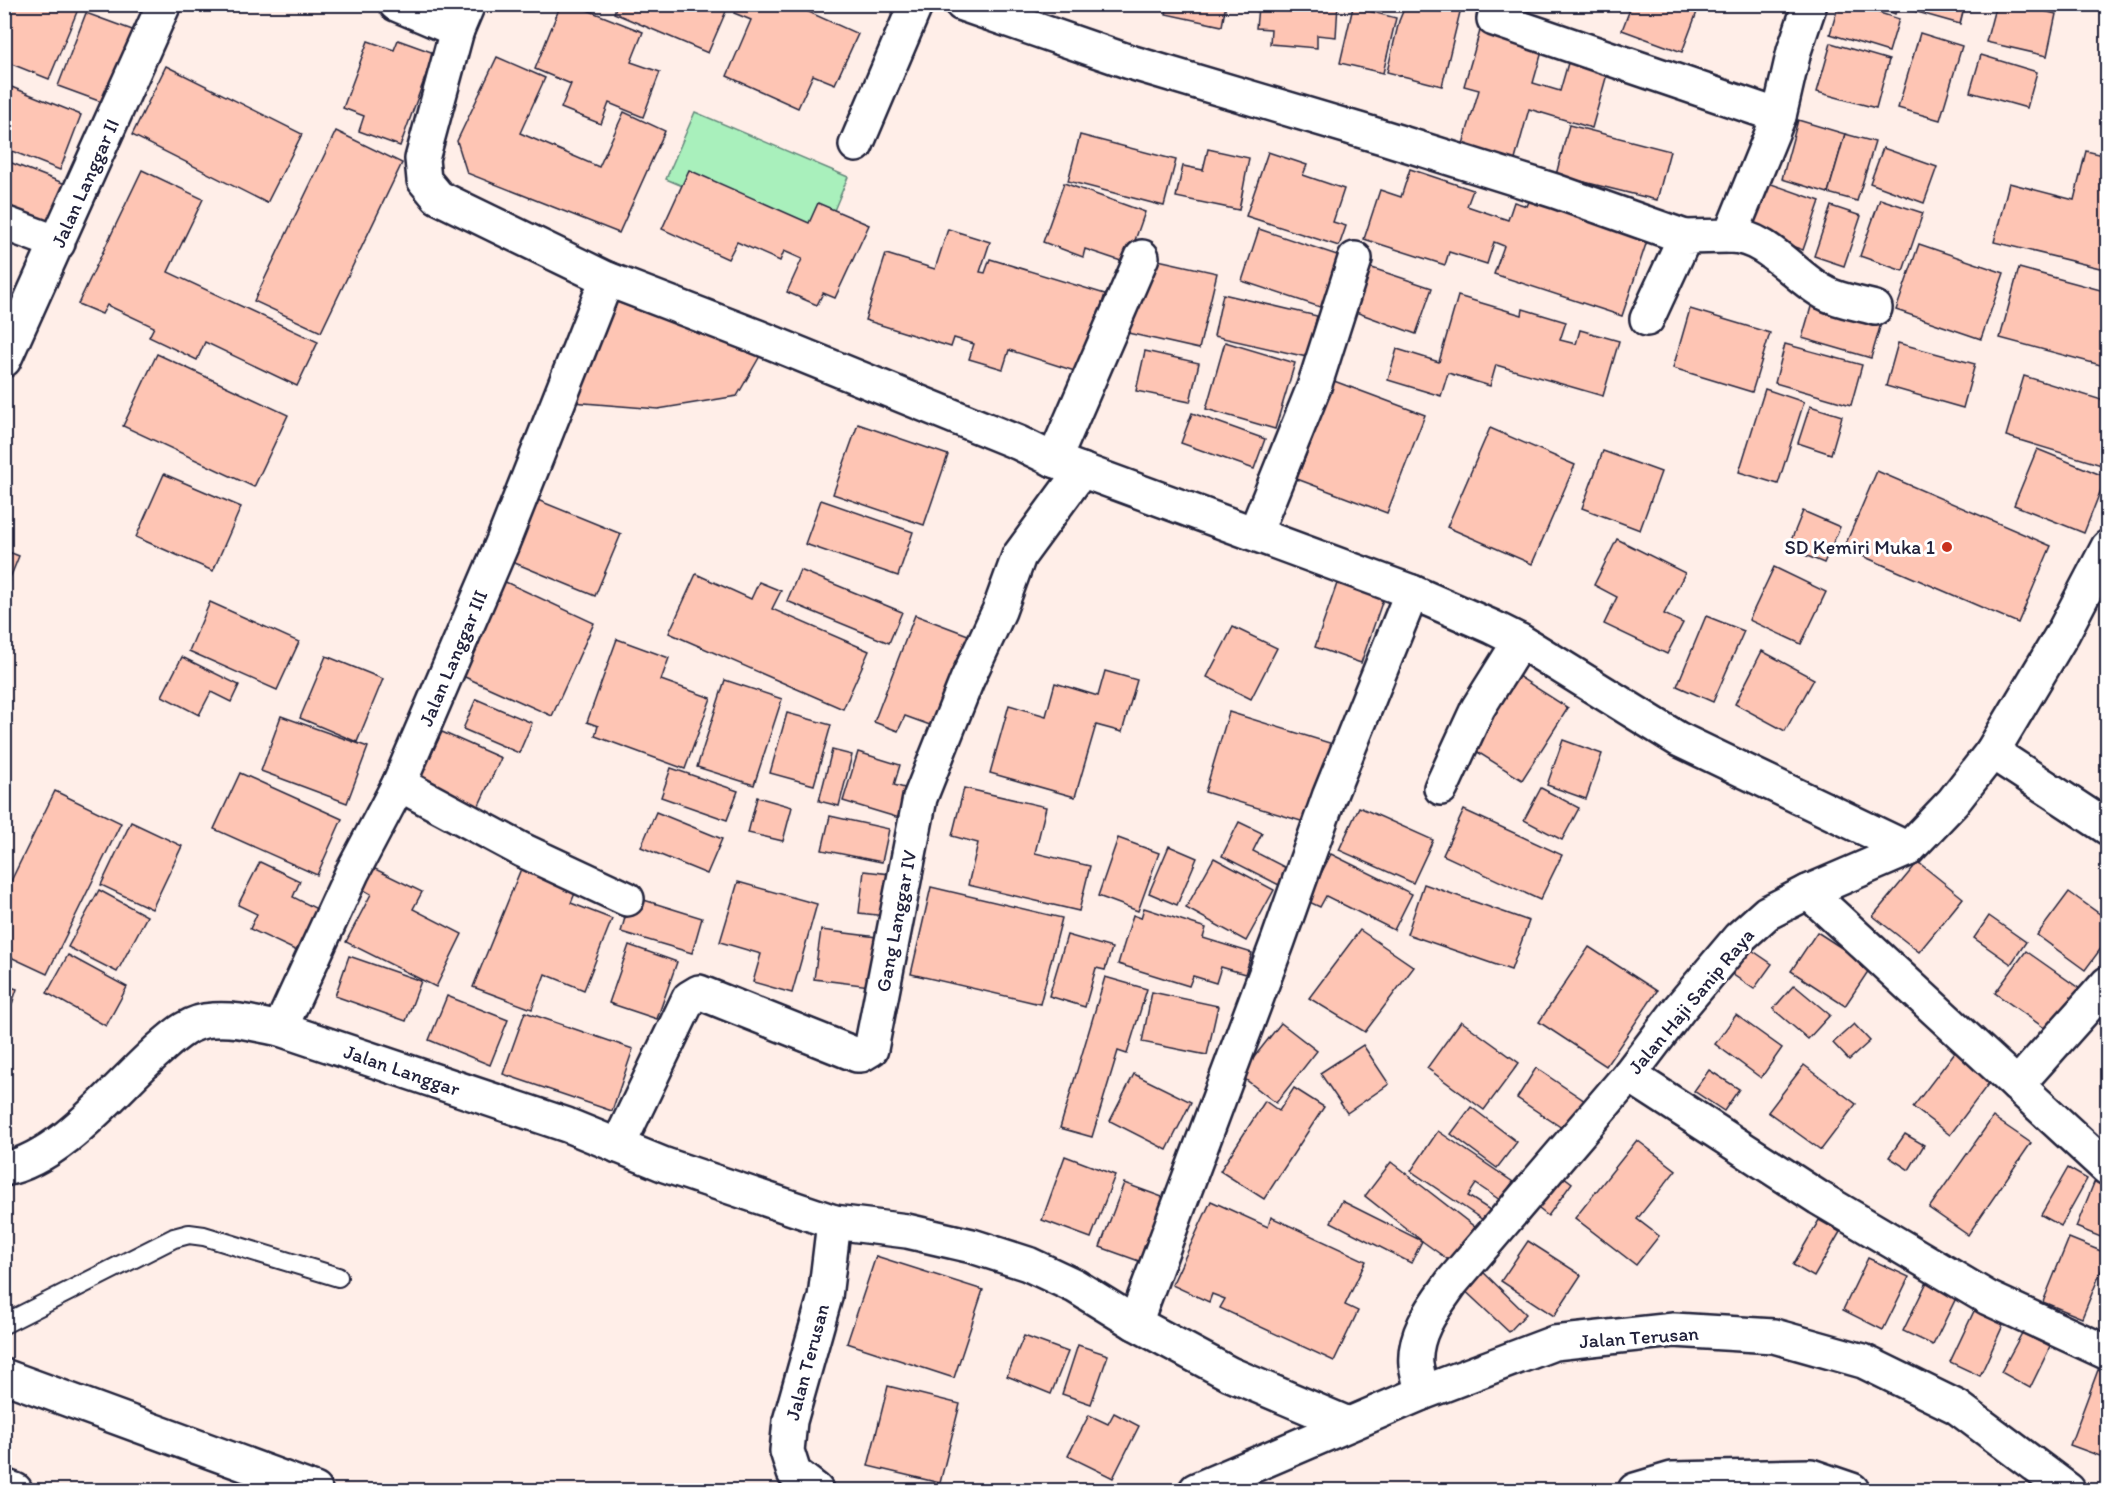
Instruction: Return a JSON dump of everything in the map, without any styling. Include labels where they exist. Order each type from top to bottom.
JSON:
[{"type":"main road","name":"Jalan Langgar II","points":[[4,360],[164,4]]},
{"type":"main road","points":[[396,4],[462,17],[422,159],[424,180],[438,197],[607,279],[769,342],[1068,465],[1412,592],[1520,640],[1678,738],[1908,849]]},
{"type":"main road","points":[[856,145],[916,4]]},
{"type":"main road","points":[[962,4],[1130,62],[1555,191],[1685,237],[1742,236],[1770,252],[1827,294],[1875,308]]},
{"type":"main road","points":[[1730,236],[1779,116],[1794,51],[1810,4]]},
{"type":"main road","points":[[1494,19],[1779,116]]},
{"type":"main road","points":[[4,223],[58,243]]},
{"type":"main road","points":[[1647,319],[1685,237]]},
{"type":"main road","points":[[1068,465],[1142,257]]},
{"type":"main road","points":[[1255,533],[1314,387],[1355,259]]},
{"type":"main road","name":"Jalan Langgar III","points":[[280,1029],[352,873],[399,784],[502,544],[607,279]]},
{"type":"main road","name":"Gang Langgar IV","points":[[618,1146],[689,998],[699,992],[857,1055],[871,1049],[920,798],[1020,556],[1068,465]]},
{"type":"main road","name":"Jalan Haji Sanip Raya","points":[[1422,1393],[1416,1363],[1417,1346],[1422,1329],[1434,1307],[1496,1229],[1629,1075],[1680,1008],[1739,938],[1767,913],[1808,892],[1908,849],[1953,802],[1992,752],[2063,633],[2108,547]]},
{"type":"main road","points":[[1135,1323],[1278,941],[1329,797],[1412,592]]},
{"type":"main road","points":[[1441,788],[1478,708],[1520,640]]},
{"type":"main road","points":[[1992,752],[2108,828]]},
{"type":"main road","points":[[399,784],[522,849],[627,899]]},
{"type":"main road","points":[[1808,892],[2107,1168]]},
{"type":"main road","points":[[2017,1084],[2108,983]]},
{"type":"main road","name":"Jalan Langgar","points":[[4,1169],[18,1166],[62,1141],[184,1028],[211,1019],[237,1020],[280,1029],[567,1125],[665,1165],[834,1222],[907,1231],[972,1246],[1017,1261],[1075,1286],[1135,1323],[1230,1374],[1348,1424]]},
{"type":"main road","points":[[1629,1075],[1819,1198],[1988,1298],[2108,1353]]},
{"type":"main road","name":"Jalan Terusan","points":[[816,1491],[794,1473],[787,1451],[790,1421],[825,1297],[834,1222]]},
{"type":"main road","name":"Jalan Terusan","points":[[1196,1491],[1422,1393],[1554,1343],[1674,1330],[1774,1336],[1863,1361],[1957,1407],[2068,1491]]},
{"type":"main road","points":[[4,1376],[315,1491]]},
{"type":"main road","points":[[1635,1491],[1672,1479],[1811,1476],[1852,1491]]},
{"type":"main road","points":[[4,1486],[15,1491]]},
{"type":"lane","points":[[4,1324],[174,1238],[189,1234],[204,1236],[338,1277]]},
{"type":"green space","points":[[695,112],[848,177],[820,244],[666,179]]},
{"type":"building","points":[[5,4],[72,4],[79,7],[49,79],[4,61]]},
{"type":"building","points":[[123,4],[151,4],[148,13]]},
{"type":"building","points":[[561,4],[572,4],[643,32],[631,62],[660,72],[643,117],[609,103],[601,124],[561,108],[571,84],[535,69]]},
{"type":"building","points":[[617,4],[716,4],[727,9],[708,53],[614,13]]},
{"type":"building","points":[[738,4],[791,4],[858,34],[835,84],[813,75],[798,108],[727,76],[751,20],[734,13]]},
{"type":"building","points":[[1168,4],[1226,4],[1222,26],[1166,14]]},
{"type":"building","points":[[1274,4],[1338,4],[1336,37],[1317,35],[1317,48],[1270,44],[1271,29],[1256,28],[1258,7],[1274,8]]},
{"type":"building","points":[[1367,4],[1403,4],[1402,9]]},
{"type":"building","points":[[1406,4],[1462,4],[1442,86],[1387,72],[1399,21]]},
{"type":"building","points":[[1632,4],[1700,4],[1682,52],[1622,30]]},
{"type":"building","points":[[1839,4],[1851,4],[1899,19],[1889,52],[1830,34]]},
{"type":"building","points":[[1872,4],[1898,4],[1895,14]]},
{"type":"building","points":[[1912,4],[1965,4],[1960,24],[1910,10]]},
{"type":"building","points":[[1996,4],[2016,4],[2056,14],[2047,56],[1986,42]]},
{"type":"building","points":[[1353,7],[1396,18],[1383,73],[1340,63]]},
{"type":"building","points":[[86,13],[146,35],[118,108],[58,86]]},
{"type":"building","points":[[1482,24],[1545,41],[1533,83],[1560,91],[1570,56],[1609,67],[1592,128],[1529,109],[1513,167],[1461,151],[1479,90],[1464,86]]},
{"type":"building","points":[[1920,33],[1962,46],[1940,120],[1898,108]]},
{"type":"building","points":[[398,40],[434,53],[400,146],[359,131],[364,116],[343,108],[368,41],[394,50]]},
{"type":"building","points":[[1831,43],[1889,60],[1876,108],[1817,92]]},
{"type":"building","points":[[1981,55],[2037,72],[2027,108],[1970,92]]},
{"type":"building","points":[[497,57],[545,78],[520,133],[599,167],[624,112],[665,131],[619,233],[467,173],[457,141]]},
{"type":"building","points":[[166,66],[302,134],[267,203],[132,135]]},
{"type":"building","points":[[4,84],[81,115],[60,170],[4,148]]},
{"type":"building","points":[[1798,120],[1845,134],[1828,193],[1782,179]]},
{"type":"building","points":[[1569,125],[1670,151],[1657,200],[1556,175]]},
{"type":"building","points":[[336,131],[402,163],[321,332],[254,301]]},
{"type":"building","points":[[1845,134],[1875,142],[1857,201],[1828,193]]},
{"type":"building","points":[[1080,135],[1176,160],[1164,206],[1068,181]]},
{"type":"building","points":[[1883,148],[1937,167],[1924,203],[1870,183]]},
{"type":"building","points":[[1208,149],[1249,158],[1239,210],[1176,197],[1183,166],[1203,170]]},
{"type":"building","points":[[2086,151],[2108,156],[2108,270],[1994,242],[2009,183],[2074,200]]},
{"type":"building","points":[[1268,152],[1307,165],[1303,175],[1344,189],[1333,222],[1346,226],[1339,246],[1246,216]]},
{"type":"building","points":[[4,160],[68,185],[48,232],[4,215]]},
{"type":"building","points":[[1410,169],[1473,190],[1467,206],[1508,220],[1514,202],[1527,206],[1533,193],[1648,238],[1622,316],[1494,274],[1504,246],[1494,242],[1487,264],[1449,252],[1445,265],[1364,239],[1380,190],[1401,197]]},
{"type":"building","points":[[142,170],[203,199],[168,272],[318,342],[297,386],[205,342],[197,360],[149,337],[154,327],[107,305],[102,314],[78,304]]},
{"type":"building","points":[[689,170],[809,223],[818,203],[869,225],[835,298],[823,293],[817,305],[787,292],[802,259],[784,251],[780,261],[737,242],[728,259],[662,229]]},
{"type":"building","points":[[1763,181],[1820,201],[1803,250],[1746,230]]},
{"type":"building","points":[[1064,183],[1145,212],[1127,263],[1085,249],[1083,257],[1043,242]]},
{"type":"building","points":[[1880,199],[1923,213],[1903,271],[1860,256]]},
{"type":"building","points":[[1831,206],[1861,216],[1844,266],[1814,256]]},
{"type":"building","points":[[948,229],[990,242],[980,272],[985,273],[990,259],[1105,294],[1081,373],[1009,350],[1003,369],[969,359],[974,344],[954,338],[951,347],[865,320],[886,254],[935,269]]},
{"type":"building","points":[[1259,229],[1349,259],[1332,311],[1242,281]]},
{"type":"building","points":[[1919,244],[2004,273],[1981,339],[1896,310]]},
{"type":"building","points":[[1149,258],[1217,273],[1199,349],[1119,331]]},
{"type":"building","points":[[1369,267],[1432,288],[1416,334],[1353,311]]},
{"type":"building","points":[[2019,268],[2108,292],[2108,367],[2000,338]]},
{"type":"building","points":[[1223,294],[1317,316],[1307,357],[1214,336]]},
{"type":"building","points":[[1458,296],[1522,315],[1523,309],[1566,322],[1560,340],[1576,344],[1580,330],[1619,341],[1603,396],[1496,365],[1490,386],[1448,373],[1441,396],[1388,380],[1397,349],[1439,362]]},
{"type":"building","points":[[604,297],[760,356],[737,396],[658,409],[560,401]]},
{"type":"building","points":[[1813,300],[1882,320],[1871,358],[1802,338]]},
{"type":"building","points":[[1690,309],[1770,333],[1752,392],[1673,368]]},
{"type":"building","points":[[1225,342],[1295,363],[1275,429],[1206,409]]},
{"type":"building","points":[[1898,343],[1975,364],[1963,408],[1886,386]]},
{"type":"building","points":[[1785,344],[1862,365],[1851,405],[1775,383]]},
{"type":"building","points":[[1145,351],[1199,363],[1190,402],[1136,391]]},
{"type":"building","points":[[157,354],[288,415],[254,487],[123,426]]},
{"type":"building","points":[[2024,376],[2108,402],[2108,467],[2006,436]]},
{"type":"building","points":[[1334,381],[1425,415],[1387,513],[1297,479]]},
{"type":"building","points":[[1765,389],[1804,402],[1778,484],[1739,472]]},
{"type":"building","points":[[1810,406],[1842,416],[1831,454],[1798,443]]},
{"type":"building","points":[[1192,413],[1265,439],[1254,469],[1181,443]]},
{"type":"building","points":[[858,424],[948,455],[924,525],[833,494]]},
{"type":"building","points":[[1490,428],[1575,465],[1532,564],[1447,527]]},
{"type":"building","points":[[2037,449],[2106,477],[2084,533],[2014,505]]},
{"type":"building","points":[[1603,451],[1661,472],[1640,530],[1582,508]]},
{"type":"building","name":"SD Kemiri Muka 1","points":[[1877,471],[2051,546],[2018,623],[1844,548]]},
{"type":"building","points":[[164,474],[241,507],[213,571],[136,537]]},
{"type":"building","points":[[535,499],[621,534],[595,596],[510,561]]},
{"type":"building","points":[[821,500],[913,532],[898,576],[805,544]]},
{"type":"building","points":[[1803,511],[1840,527],[1824,563],[1788,548]]},
{"type":"building","points":[[1617,539],[1685,573],[1664,614],[1683,623],[1667,654],[1604,624],[1617,597],[1594,585]]},
{"type":"building","points":[[4,550],[19,556],[4,593]]},
{"type":"building","points":[[1774,567],[1826,592],[1801,644],[1749,620]]},
{"type":"building","points":[[800,570],[902,612],[889,643],[787,601]]},
{"type":"building","points":[[1341,572],[1387,588],[1361,663],[1315,647]]},
{"type":"building","points":[[696,574],[751,599],[759,582],[781,591],[772,609],[869,651],[843,709],[669,633]]},
{"type":"building","points":[[499,579],[594,623],[552,716],[456,673]]},
{"type":"building","points":[[210,602],[299,642],[277,690],[189,651]]},
{"type":"building","points":[[915,615],[976,638],[941,729],[905,716],[898,731],[874,722]]},
{"type":"building","points":[[1706,616],[1744,631],[1713,702],[1677,686]]},
{"type":"building","points":[[1233,627],[1277,648],[1251,699],[1207,677]]},
{"type":"building","points":[[617,639],[669,658],[661,680],[711,698],[685,769],[595,736],[598,726],[587,722]]},
{"type":"building","points":[[1762,651],[1814,679],[1785,731],[1735,704]]},
{"type":"building","points":[[326,656],[383,679],[357,742],[300,718]]},
{"type":"building","points":[[182,657],[239,685],[231,702],[211,692],[199,715],[162,696]]},
{"type":"building","points":[[1105,671],[1137,680],[1122,732],[1096,725],[1075,797],[990,773],[1009,705],[1046,716],[1055,683],[1098,696]]},
{"type":"building","points":[[1515,674],[1568,708],[1522,780],[1468,746]]},
{"type":"building","points":[[725,680],[782,699],[754,785],[697,767]]},
{"type":"building","points":[[476,699],[532,723],[519,753],[463,729]]},
{"type":"building","points":[[1229,712],[1336,745],[1311,824],[1205,792]]},
{"type":"building","points":[[787,713],[831,725],[814,785],[770,773]]},
{"type":"building","points":[[281,716],[368,747],[347,803],[261,771]]},
{"type":"building","points":[[442,732],[501,758],[478,807],[419,781]]},
{"type":"building","points":[[1563,740],[1602,754],[1586,799],[1547,785]]},
{"type":"building","points":[[832,750],[852,755],[839,806],[819,801]]},
{"type":"building","points":[[858,752],[900,765],[894,785],[915,791],[906,820],[843,801]]},
{"type":"building","points":[[671,768],[738,791],[727,820],[661,797]]},
{"type":"building","points":[[240,773],[342,819],[317,875],[214,829]]},
{"type":"building","points":[[964,788],[1046,807],[1035,853],[1090,866],[1079,911],[968,885],[978,843],[952,836]]},
{"type":"building","points":[[1541,788],[1579,808],[1562,840],[1524,820]]},
{"type":"building","points":[[55,791],[121,823],[47,974],[4,954],[4,885],[8,887]]},
{"type":"building","points":[[757,797],[792,807],[783,841],[748,833]]},
{"type":"building","points":[[1359,807],[1433,840],[1413,883],[1339,850]]},
{"type":"building","points":[[1464,810],[1562,855],[1540,900],[1443,855]]},
{"type":"building","points":[[656,812],[722,839],[707,874],[641,847]]},
{"type":"building","points":[[830,816],[889,829],[882,862],[822,850]]},
{"type":"building","points":[[131,822],[182,846],[152,909],[101,885]]},
{"type":"building","points":[[1239,822],[1262,833],[1253,851],[1294,872],[1285,888],[1222,856]]},
{"type":"building","points":[[1118,838],[1159,853],[1138,911],[1098,896]]},
{"type":"building","points":[[1169,846],[1197,858],[1177,905],[1149,893]]},
{"type":"building","points":[[1331,854],[1412,894],[1394,930],[1326,896],[1320,907],[1307,901]]},
{"type":"building","points":[[1214,858],[1274,890],[1246,941],[1186,908]]},
{"type":"building","points":[[525,859],[580,881],[571,903],[612,919],[584,990],[545,974],[532,1009],[473,987]]},
{"type":"building","points":[[260,862],[300,881],[293,897],[317,909],[297,951],[250,929],[257,914],[238,905]]},
{"type":"building","points":[[1918,862],[1963,898],[1919,952],[1873,916]]},
{"type":"building","points":[[365,864],[422,892],[413,909],[462,934],[436,987],[346,942],[371,894],[355,885]]},
{"type":"building","points":[[864,871],[899,875],[895,917],[859,913]]},
{"type":"building","points":[[738,882],[817,904],[792,993],[753,982],[761,954],[720,942]]},
{"type":"building","points":[[1424,884],[1529,921],[1511,970],[1407,934]]},
{"type":"building","points":[[931,887],[1062,918],[1040,1004],[911,974]]},
{"type":"building","points":[[99,890],[147,916],[117,972],[68,947]]},
{"type":"building","points":[[2069,892],[2108,920],[2108,939],[2085,970],[2037,935]]},
{"type":"building","points":[[631,896],[702,918],[692,953],[621,932]]},
{"type":"building","points":[[1144,908],[1206,928],[1203,938],[1252,953],[1245,974],[1221,967],[1216,983],[1193,976],[1189,986],[1118,964],[1133,915],[1141,918]]},
{"type":"building","points":[[1989,916],[2026,942],[2011,964],[1974,938]]},
{"type":"building","points":[[821,930],[885,938],[878,987],[814,979]]},
{"type":"building","points":[[1360,930],[1414,967],[1365,1032],[1309,998]]},
{"type":"building","points":[[1817,932],[1871,967],[1845,1006],[1791,971]]},
{"type":"building","points":[[1067,935],[1112,948],[1105,970],[1096,968],[1085,1007],[1049,996]]},
{"type":"building","points":[[1743,944],[1772,964],[1754,989],[1726,970]]},
{"type":"building","points":[[629,945],[677,962],[657,1019],[609,1003]]},
{"type":"building","points":[[1589,947],[1657,991],[1606,1066],[1539,1022]]},
{"type":"building","points":[[2026,951],[2080,989],[2050,1032],[1995,993]]},
{"type":"building","points":[[68,955],[127,987],[106,1026],[47,993]]},
{"type":"building","points":[[349,956],[421,981],[406,1021],[335,996]]},
{"type":"building","points":[[1105,977],[1147,989],[1127,1054],[1118,1051],[1092,1137],[1060,1128]]},
{"type":"building","points":[[4,985],[17,989],[4,1028]]},
{"type":"building","points":[[1794,985],[1830,1015],[1808,1039],[1773,1009]]},
{"type":"building","points":[[1152,992],[1218,1006],[1207,1055],[1142,1042]]},
{"type":"building","points":[[447,996],[508,1020],[490,1065],[429,1040]]},
{"type":"building","points":[[525,1012],[633,1049],[612,1111],[503,1074]]},
{"type":"building","points":[[1736,1015],[1782,1048],[1761,1078],[1715,1044]]},
{"type":"building","points":[[1461,1021],[1519,1063],[1484,1110],[1427,1068]]},
{"type":"building","points":[[1281,1023],[1317,1051],[1276,1103],[1240,1075]]},
{"type":"building","points":[[1854,1024],[1870,1041],[1849,1060],[1833,1043]]},
{"type":"building","points":[[1363,1045],[1389,1084],[1347,1113],[1320,1073]]},
{"type":"building","points":[[1955,1052],[1992,1079],[1950,1135],[1913,1107]]},
{"type":"building","points":[[1804,1065],[1856,1104],[1821,1150],[1768,1112]]},
{"type":"building","points":[[1536,1068],[1585,1101],[1565,1130],[1517,1098]]},
{"type":"building","points":[[1709,1070],[1739,1089],[1724,1111],[1694,1091]]},
{"type":"building","points":[[1134,1074],[1191,1102],[1167,1150],[1110,1121]]},
{"type":"building","points":[[1294,1088],[1324,1107],[1264,1199],[1220,1171],[1265,1101],[1279,1111]]},
{"type":"building","points":[[1471,1107],[1517,1142],[1497,1168],[1451,1134]]},
{"type":"building","points":[[1993,1117],[2031,1143],[1968,1235],[1929,1208]]},
{"type":"building","points":[[1438,1131],[1513,1182],[1500,1200],[1476,1184],[1468,1196],[1490,1210],[1483,1220],[1411,1171]]},
{"type":"building","points":[[1905,1134],[1924,1145],[1909,1170],[1889,1157]]},
{"type":"building","points":[[1637,1140],[1676,1170],[1637,1219],[1659,1236],[1636,1265],[1575,1218]]},
{"type":"building","points":[[1065,1156],[1115,1175],[1091,1238],[1042,1220]]},
{"type":"building","points":[[1391,1162],[1476,1228],[1450,1261],[1365,1196]]},
{"type":"building","points":[[2068,1168],[2087,1179],[2061,1226],[2041,1215]]},
{"type":"building","points":[[1559,1173],[1572,1183],[1548,1216],[1534,1205]]},
{"type":"building","points":[[2096,1178],[2108,1183],[2108,1240],[2076,1227]]},
{"type":"building","points":[[1124,1183],[1173,1201],[1150,1265],[1100,1247]]},
{"type":"building","points":[[1211,1201],[1268,1227],[1271,1217],[1366,1261],[1345,1305],[1358,1311],[1334,1361],[1220,1308],[1225,1299],[1212,1294],[1209,1302],[1172,1285]]},
{"type":"building","points":[[1342,1201],[1422,1241],[1411,1263],[1331,1222]]},
{"type":"building","points":[[1819,1220],[1840,1232],[1814,1277],[1793,1265]]},
{"type":"building","points":[[2069,1238],[2108,1254],[2082,1318],[2043,1302]]},
{"type":"building","points":[[1528,1241],[1581,1275],[1554,1316],[1501,1281]]},
{"type":"building","points":[[876,1256],[983,1290],[954,1378],[847,1343]]},
{"type":"building","points":[[1868,1258],[1909,1277],[1883,1330],[1843,1310]]},
{"type":"building","points":[[1476,1265],[1526,1314],[1509,1332],[1458,1284]]},
{"type":"building","points":[[1928,1280],[1958,1294],[1933,1345],[1903,1331]]},
{"type":"building","points":[[1975,1309],[2004,1323],[1980,1376],[1950,1362]]},
{"type":"building","points":[[2022,1333],[2050,1347],[2030,1388],[2001,1372]]},
{"type":"building","points":[[1024,1336],[1068,1352],[1051,1394],[1007,1376]]},
{"type":"building","points":[[1078,1345],[1108,1355],[1091,1404],[1062,1394]]},
{"type":"building","points":[[2098,1370],[2108,1374],[2108,1459],[2070,1445]]},
{"type":"building","points":[[888,1386],[960,1404],[940,1483],[868,1466]]},
{"type":"building","points":[[1114,1413],[1139,1426],[1113,1478],[1068,1456],[1089,1415],[1108,1424]]},
{"type":"place","name":"SD Kemiri Muka 1","points":[[1947,547]]}]
